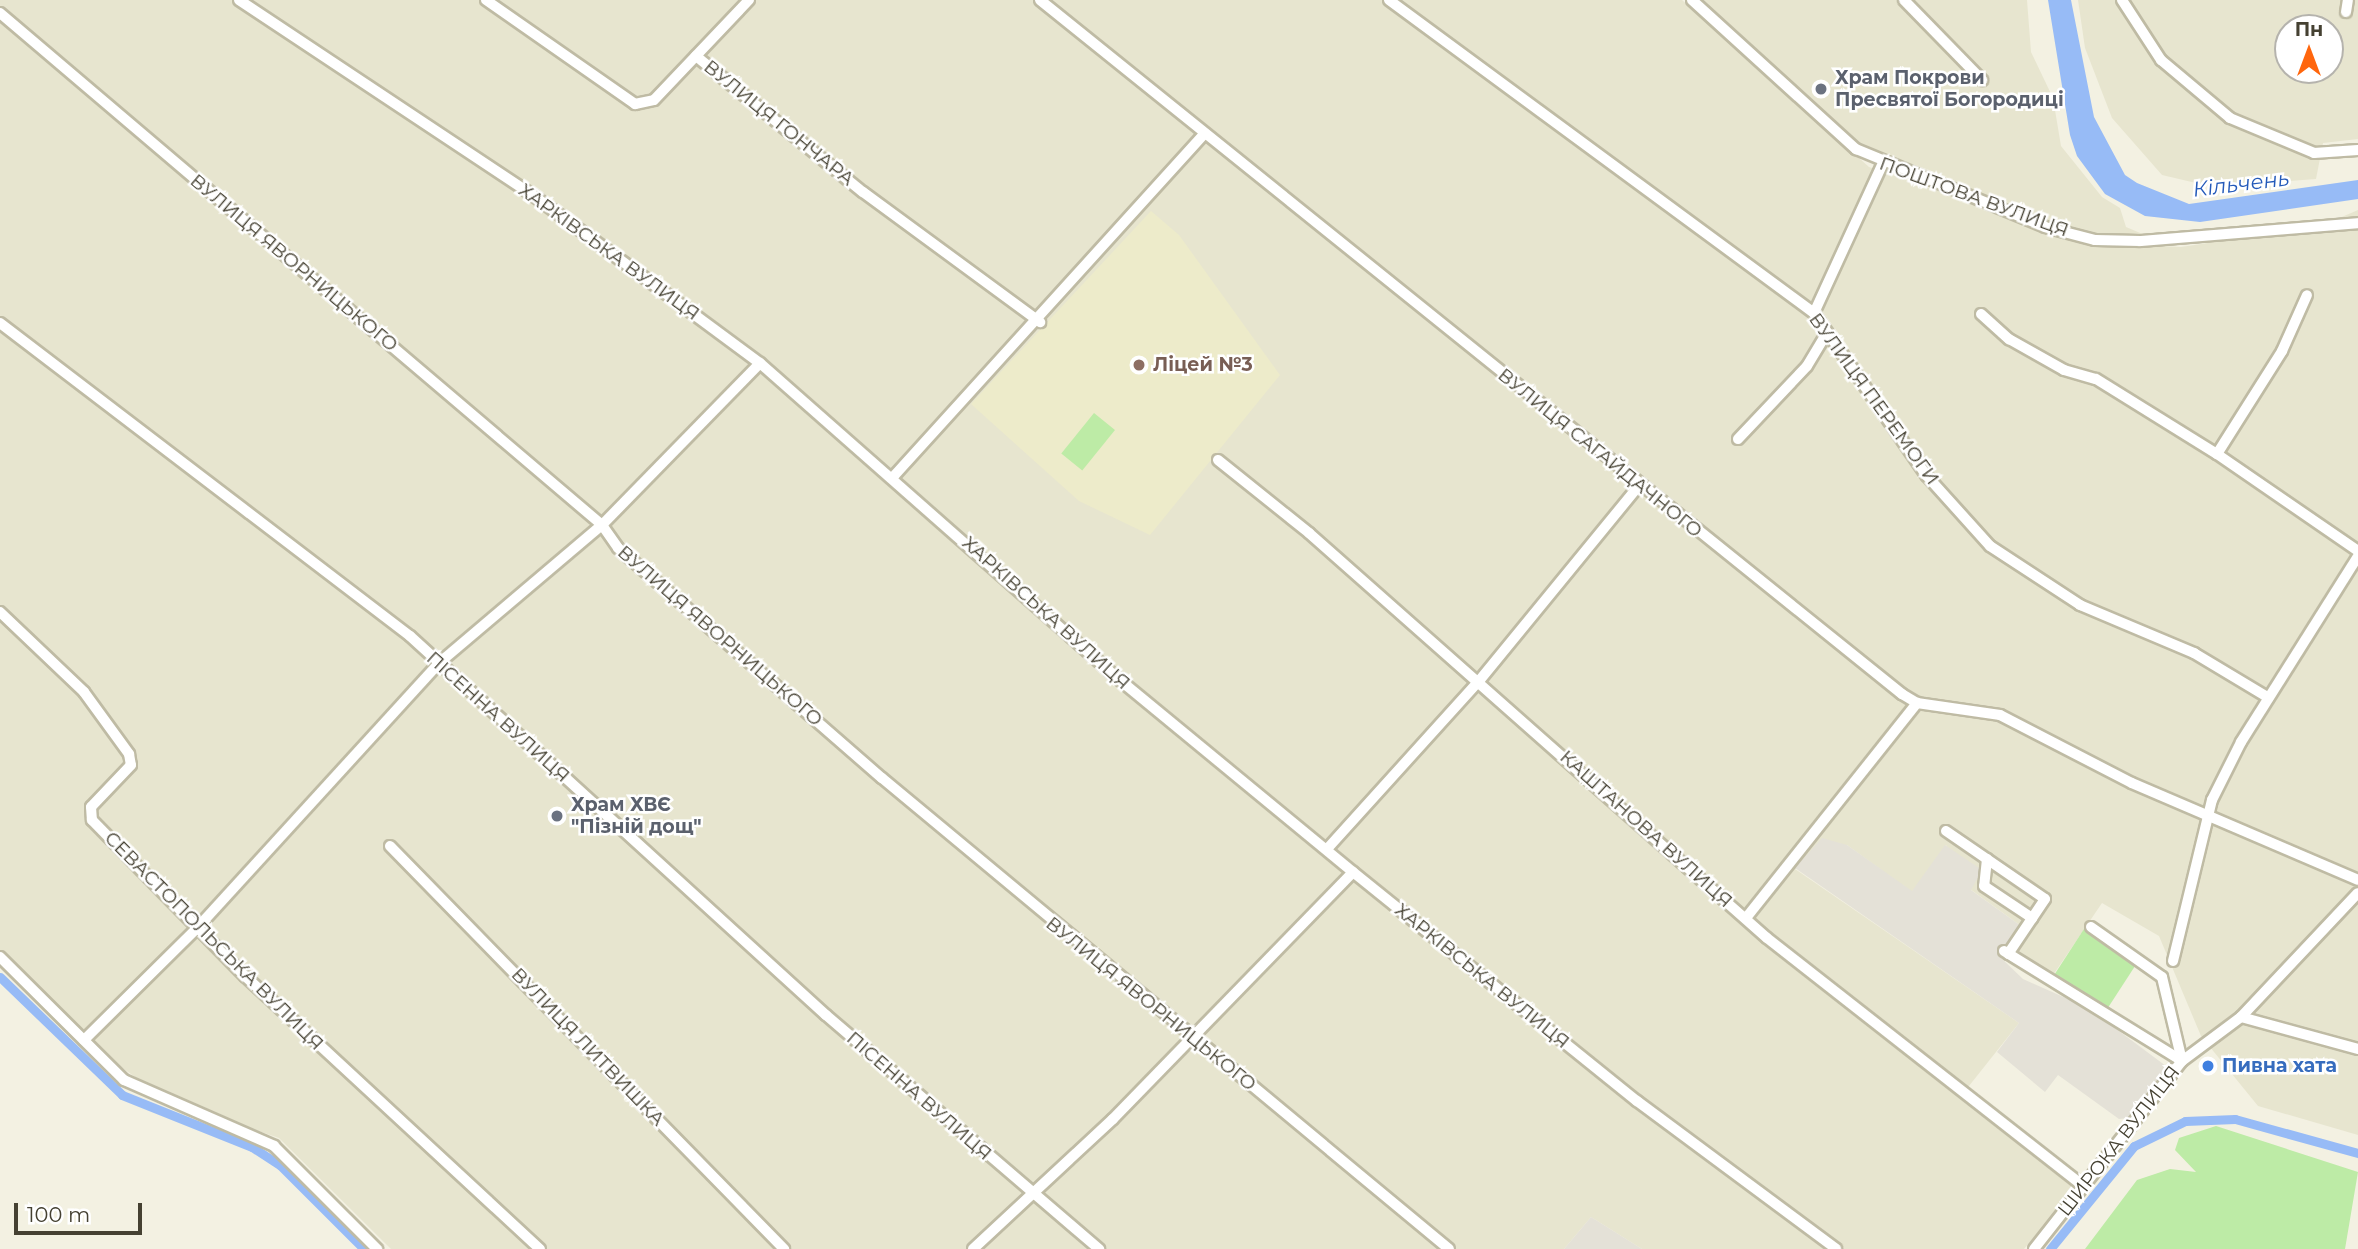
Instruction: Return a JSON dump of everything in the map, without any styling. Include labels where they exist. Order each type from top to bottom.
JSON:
[{"type":"street","name":"ХАРКІВСЬКА ВУЛИЦЯ","points":[[239,0],[534,196],[760,363],[893,477],[1109,671],[1353,872],[1637,1101],[1836,1249]]},
{"type":"street","name":"ВУЛИЦЯ ГОНЧАРА","points":[[486,0],[635,104],[654,100],[696,55],[841,175],[1040,322]]},
{"type":"street","points":[[696,55],[749,0]]},
{"type":"street","name":"ВУЛИЦЯ САГАЙДАЧНОГО","points":[[1040,0],[1640,484],[1917,703]]},
{"type":"street","name":"ВУЛИЦЯ ПЕРЕМОГИ","points":[[1389,0],[1814,313],[1826,334],[1927,476],[1990,546],[2080,605],[2194,653],[2269,698]]},
{"type":"street","name":"ПОШТОВА ВУЛИЦЯ","points":[[1692,0],[1812,113],[1882,165],[2095,240],[2209,239],[2358,223]]},
{"type":"street","points":[[1904,0],[1982,80]]},
{"type":"street","points":[[2122,0],[2161,60],[2230,118],[2314,153],[2358,150]]},
{"type":"street","points":[[2346,12],[2348,0]]},
{"type":"street","name":"ВУЛИЦЯ ЯВОРНИЦЬКОГО","points":[[0,13],[602,525],[618,548],[882,778],[1448,1249]]},
{"type":"street","points":[[893,477],[1040,322],[1205,133]]},
{"type":"street","points":[[1814,313],[1882,165]]},
{"type":"street","points":[[2217,454],[2282,351],[2307,295]]},
{"type":"street","points":[[1981,314],[2009,339],[2064,370],[2096,379],[2217,454],[2358,551]]},
{"type":"street","name":"ПІСЕННА ВУЛИЦЯ","points":[[0,323],[439,663],[1029,1191],[1098,1249]]},
{"type":"street","points":[[1738,439],[1807,366],[1826,334]]},
{"type":"street","points":[[84,1041],[199,926],[439,663],[602,525],[760,363]]},
{"type":"street","name":"КАШТАНОВА ВУЛИЦЯ","points":[[1218,460],[1479,681],[1746,918],[2084,1187]]},
{"type":"street","points":[[1327,849],[1479,681],[1640,484]]},
{"type":"street","points":[[2173,961],[2210,815],[2241,742],[2358,556]]},
{"type":"street","name":"СЕВАСТОПОЛЬСЬКА ВУЛИЦЯ","points":[[0,612],[85,692],[121,740],[131,765],[89,812],[244,976],[540,1249]]},
{"type":"street","points":[[1746,918],[1917,703],[2000,715],[2210,815],[2358,880]]},
{"type":"street","points":[[1946,831],[2045,899],[2006,952],[2182,1061]]},
{"type":"street","name":"ВУЛИЦЯ ЛИТВИШКА","points":[[390,846],[785,1249]]},
{"type":"street","points":[[1987,859],[1984,886],[2032,918]]},
{"type":"street","points":[[973,1249],[1029,1191],[1113,1119],[1353,872]]},
{"type":"street","name":"ШИРОКА ВУЛИЦЯ","points":[[2034,1249],[2182,1061],[2241,1017],[2358,893]]},
{"type":"street","points":[[2091,927],[2162,977],[2182,1061]]},
{"type":"street","points":[[0,957],[124,1080],[152,1096],[274,1146],[377,1249]]},
{"type":"street","points":[[2241,1017],[2358,1049]]},
{"type":"shaded area","points":[[0,0],[1682,0],[1869,167],[2088,243],[1878,157],[1843,134],[1699,0],[2027,0],[2031,52],[2053,98],[2061,146],[2102,197],[2120,208],[2126,227],[2145,235],[2097,243],[2181,247],[2321,226],[2358,210],[2358,1135],[2258,1106],[2201,1036],[2159,936],[2102,903],[2051,978],[2006,947],[2021,926],[1970,889],[1946,845],[1912,892],[1847,845],[1795,869],[2019,1023],[1965,1091],[2079,1183],[2024,1249],[1642,1249],[1591,1217],[1564,1249],[391,1249],[279,1138],[168,1100],[121,1067],[0,950]]},
{"type":"shaded area","points":[[2078,0],[2358,0],[2358,139],[2323,143],[2316,179],[2213,187],[2162,175],[2112,118],[2085,48]]},
{"type":"shaded area","name":"Ліцей №3","points":[[1151,211],[1179,235],[1280,375],[1150,535],[1079,501],[971,404]]},
{"type":"shaded area","points":[[1822,838],[1847,845],[1912,891],[1945,845],[1982,870],[1971,890],[2021,926],[2000,957],[2023,979],[2088,1008],[2170,1069],[2128,1118],[2119,1119],[2058,1075],[2045,1092],[1997,1052],[2019,1023],[1795,868]]},
{"type":"shaded area","points":[[1591,1217],[1642,1249],[1564,1249]]},
{"type":"green space","points":[[1094,413],[1115,430],[1082,470],[1061,453]]},
{"type":"green space","points":[[2084,929],[2137,963],[2105,1013],[2052,978]]},
{"type":"green space","points":[[2216,1126],[2358,1172],[2345,1249],[2085,1249],[2137,1180],[2170,1169],[2196,1172],[2175,1150],[2179,1138]]},
{"type":"water","points":[[2048,0],[2071,0],[2094,117],[2125,175],[2137,183],[2189,204],[2358,180],[2358,199],[2200,222],[2145,216],[2105,194],[2077,156],[2070,135]]},
{"type":"waterway","points":[[0,977],[122,1095],[252,1147],[280,1165],[364,1249]]},
{"type":"waterway","points":[[2050,1249],[2134,1146],[2185,1121],[2235,1119],[2358,1153]]},
{"type":"place","name":"Храм Покрови Пресвятої Богородиці","points":[[1821,89]]},
{"type":"place","name":"Ліцей №3","points":[[1139,365]]},
{"type":"place","name":"Храм ХВЄ \"Пізній дощ\"","points":[[557,816]]},
{"type":"place","name":"Пивна хата","points":[[2208,1066]]},
{"type":"water label","name":"Кільчень","points":[[2241,184]]}]
